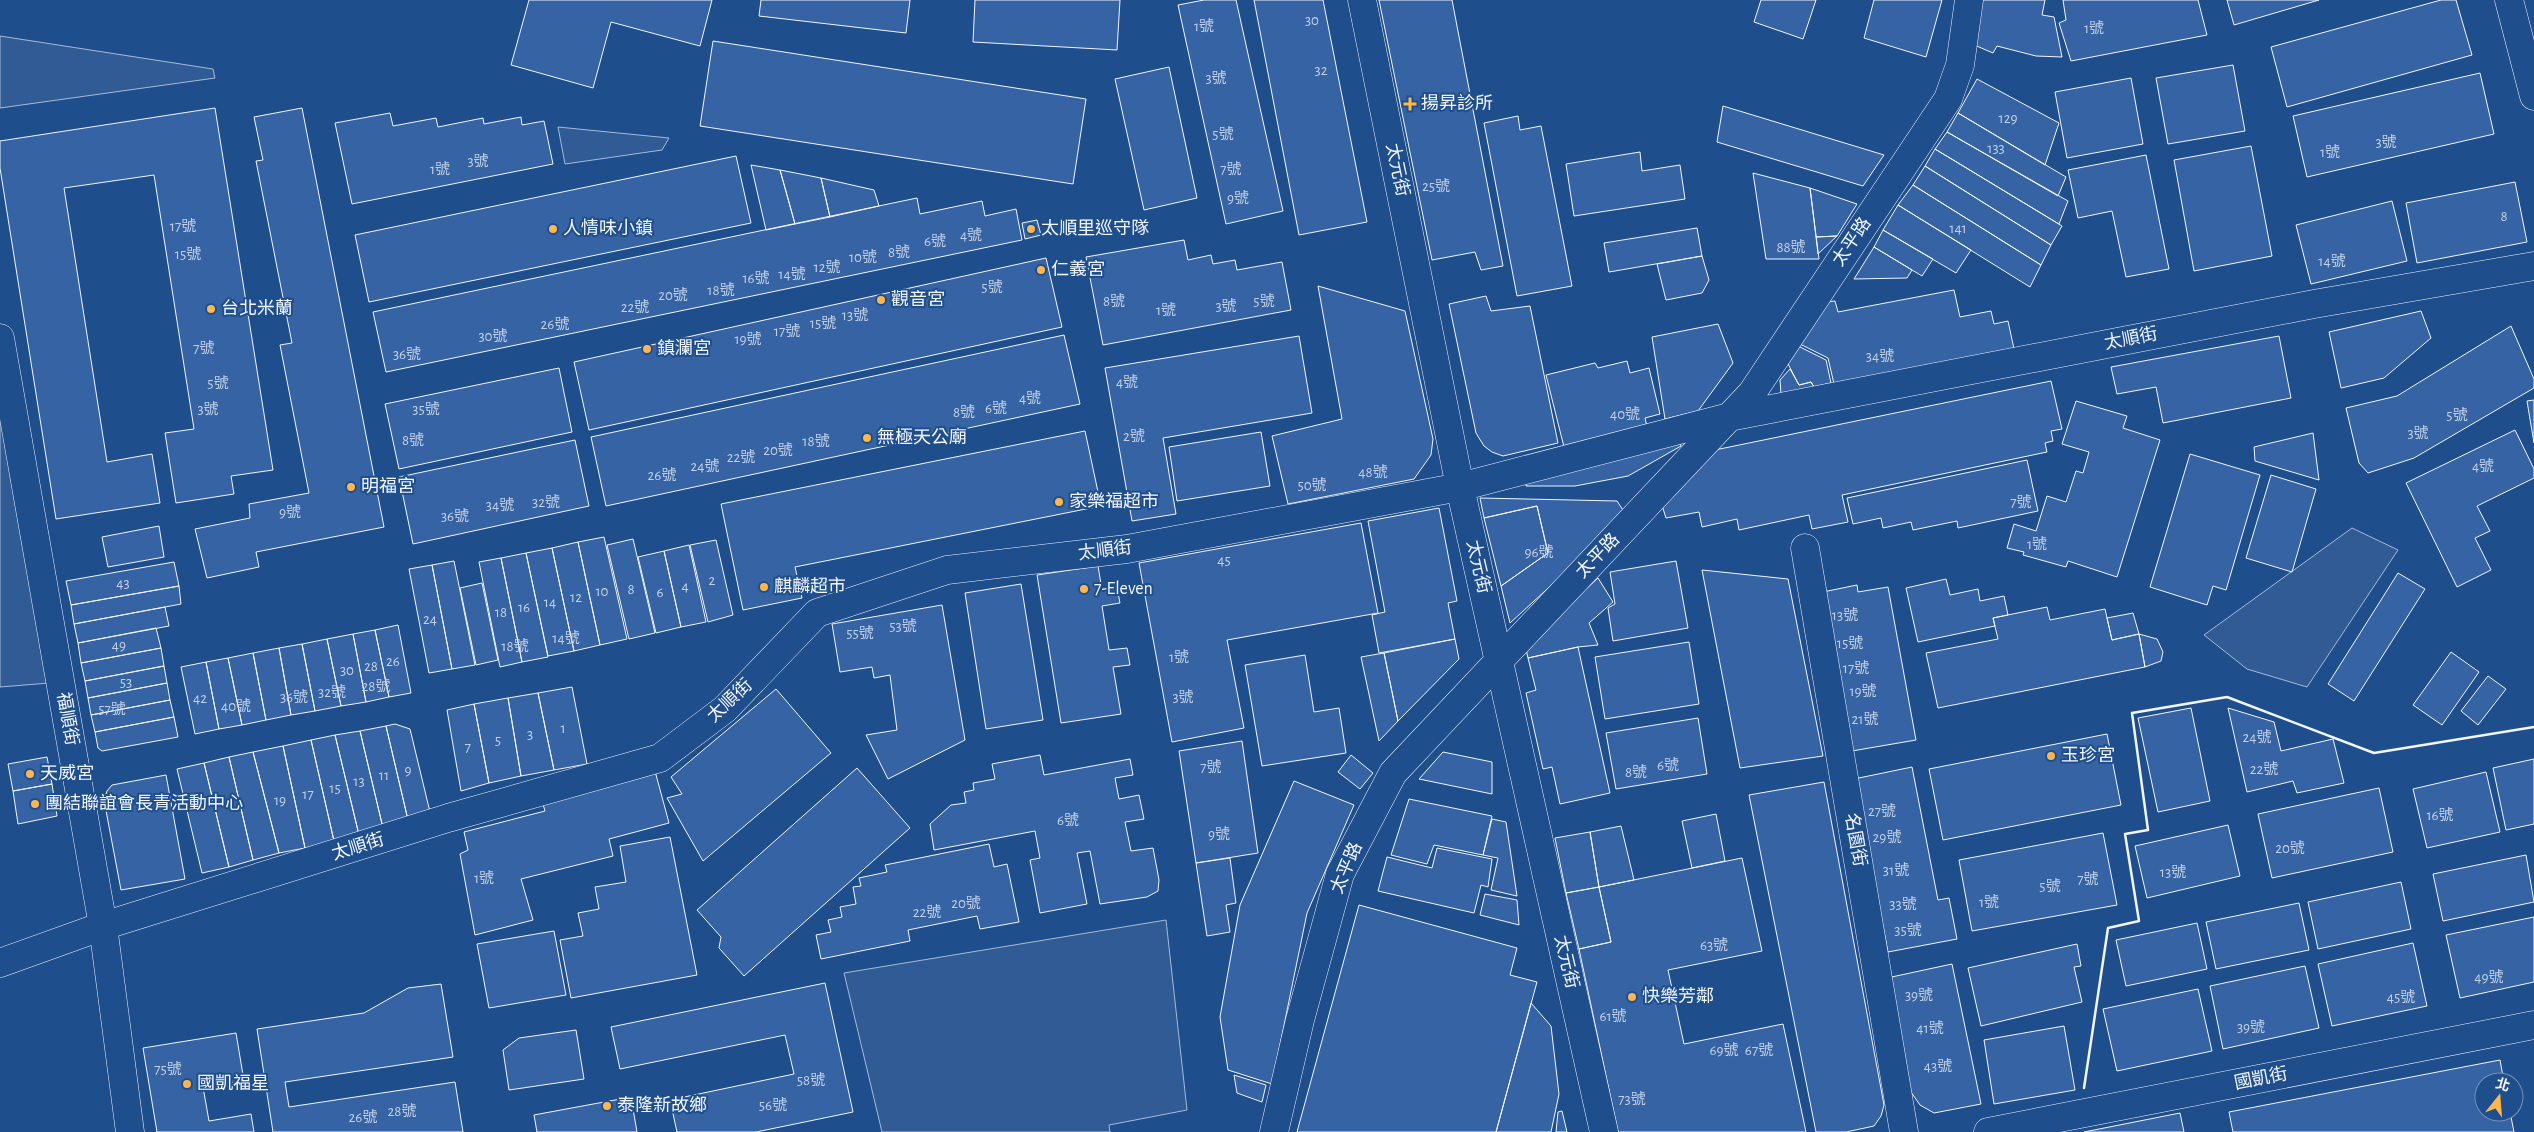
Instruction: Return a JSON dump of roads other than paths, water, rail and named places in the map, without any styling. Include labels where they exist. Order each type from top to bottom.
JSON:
[{"type":"street","name":"太元街","points":[[1362,0],[1460,487],[1604,1132]]},
{"type":"street","name":"太平路","points":[[1274,1132],[1300,1020],[1340,874],[1393,773],[1752,393],[1948,99],[1960,65],[1969,0]]},
{"type":"street","points":[[2509,0],[2534,96]]},
{"type":"street","name":"太順街","points":[[0,963],[103,926],[448,818],[660,758],[725,709],[817,613],[947,570],[1127,549],[1460,487],[1729,417],[2314,304],[2534,266]]},
{"type":"street","name":"福順街","points":[[0,338],[103,926],[130,1132]]},
{"type":"street","name":"名園街","points":[[1805,548],[1904,1132]]},
{"type":"street","name":"國凱街","points":[[1988,1132],[2534,1025]]},
{"type":"place","name":"揚昇診所","points":[[1410,104]]},
{"type":"place","name":"人情味小鎮","points":[[553,229]]},
{"type":"place","name":"太順里巡守隊","points":[[1031,229]]},
{"type":"place","name":"仁義宮","points":[[1041,270]]},
{"type":"place","name":"觀音宮","points":[[881,300]]},
{"type":"place","name":"台北米蘭","points":[[211,309]]},
{"type":"place","name":"鎮瀾宮","points":[[647,349]]},
{"type":"place","name":"無極天公廟","points":[[867,438]]},
{"type":"place","name":"明福宮","points":[[351,487]]},
{"type":"place","name":"家樂福超市","points":[[1059,502]]},
{"type":"place","name":"麒麟超市","points":[[764,587]]},
{"type":"place","name":"7-Eleven","points":[[1084,589]]},
{"type":"place","name":"玉珍宮","points":[[2051,756]]},
{"type":"place","name":"天威宮","points":[[30,774]]},
{"type":"place","name":"團結聯誼會長青活動中心","points":[[35,804]]},
{"type":"place","name":"快樂芳鄰","points":[[1632,997]]},
{"type":"place","name":"國凱福星","points":[[187,1084]]},
{"type":"place","name":"泰隆新故鄉","points":[[607,1106]]}]
